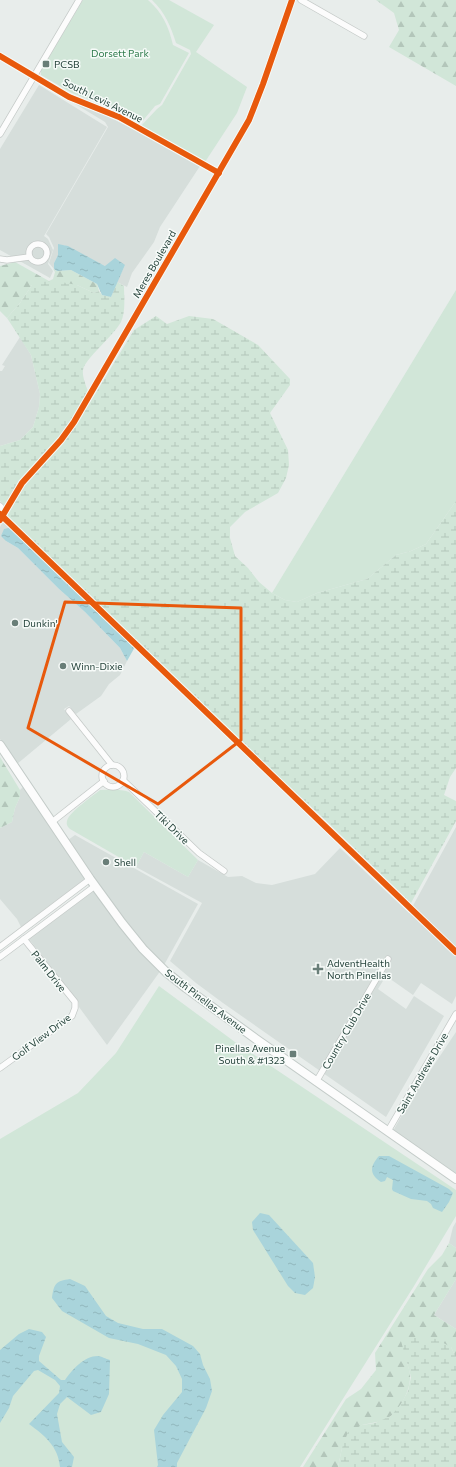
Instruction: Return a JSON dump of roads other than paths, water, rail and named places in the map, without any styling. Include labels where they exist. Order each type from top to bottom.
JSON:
[{"type":"main road","name":"South Pinellas Avenue","points":[[0,745],[93,882],[137,942],[167,973],[316,1082],[456,1179]]},
{"type":"street","points":[[0,134],[79,0]]},
{"type":"street","name":"Meres Boulevard","points":[[0,520],[22,483],[61,440],[74,422],[249,120],[292,0]]},
{"type":"street","points":[[301,0],[364,36]]},
{"type":"street","name":"South Levis Avenue","points":[[0,56],[70,97],[118,117],[219,173]]},
{"type":"street","points":[[0,259],[7,260],[29,257]]},
{"type":"street","points":[[0,506],[6,511]]},
{"type":"street","name":"Tiki Drive","points":[[68,711],[112,765],[117,766],[122,770],[124,776],[123,780],[199,853],[224,871]]},
{"type":"street","points":[[112,765],[105,769],[102,776],[104,781],[108,785],[115,786],[119,785],[123,780]]},
{"type":"street","points":[[52,822],[104,781]]},
{"type":"street","points":[[0,947],[93,882]]},
{"type":"street","points":[[0,957],[93,882]]},
{"type":"street","name":"Palm Drive","points":[[17,934],[23,939],[74,1002]]},
{"type":"street","name":"Country Club Drive","points":[[316,1082],[388,958]]},
{"type":"street","name":"Golf View Drive","points":[[0,1068],[72,1016],[75,1008],[74,1002]]},
{"type":"street","name":"Saint Andrews Drive","points":[[388,1132],[456,1014]]},
{"type":"water","points":[[58,244],[68,246],[105,266],[115,258],[125,265],[111,297],[102,295],[97,284],[71,270],[57,271],[54,269],[54,263],[58,255]]},
{"type":"water","points":[[18,527],[136,645],[127,661],[120,648],[85,612],[59,589],[18,548],[6,541],[1,536],[4,529]]},
{"type":"water","points":[[379,1156],[389,1156],[449,1189],[453,1193],[442,1212],[433,1208],[427,1201],[411,1199],[393,1191],[393,1180],[387,1177],[385,1181],[381,1182],[377,1179],[372,1170],[374,1163]]},
{"type":"water","points":[[260,1213],[269,1215],[313,1263],[315,1277],[313,1288],[305,1295],[295,1293],[288,1286],[253,1230],[252,1222]]},
{"type":"water","points":[[70,1279],[85,1286],[106,1316],[118,1323],[143,1329],[162,1329],[193,1346],[200,1354],[203,1365],[210,1379],[212,1391],[206,1408],[177,1463],[177,1467],[157,1467],[154,1430],[163,1415],[182,1392],[182,1379],[176,1366],[166,1355],[138,1344],[109,1338],[62,1311],[52,1298],[54,1289],[56,1284],[59,1282]]},
{"type":"water","points":[[29,1329],[42,1332],[46,1337],[39,1356],[39,1361],[61,1380],[65,1380],[75,1368],[88,1358],[101,1356],[110,1360],[109,1394],[101,1412],[91,1415],[67,1397],[60,1404],[57,1414],[62,1442],[74,1457],[72,1467],[60,1467],[54,1447],[45,1437],[29,1424],[59,1393],[60,1386],[55,1380],[38,1370],[34,1371],[13,1396],[9,1408],[0,1423],[0,1350],[19,1334]]},
{"type":"place","name":"PCSB","points":[[46,64]]},
{"type":"place","name":"Dunkin'","points":[[15,623]]},
{"type":"place","name":"Winn-Dixie","points":[[63,666]]},
{"type":"place","name":"Shell","points":[[106,862]]},
{"type":"place","name":"AdventHealth North Pinellas","points":[[318,969]]},
{"type":"place","name":"Pinellas Avenue South & #1323","points":[[293,1054]]},
{"type":"park label","name":"Dorsett Park","points":[[120,53]]}]
